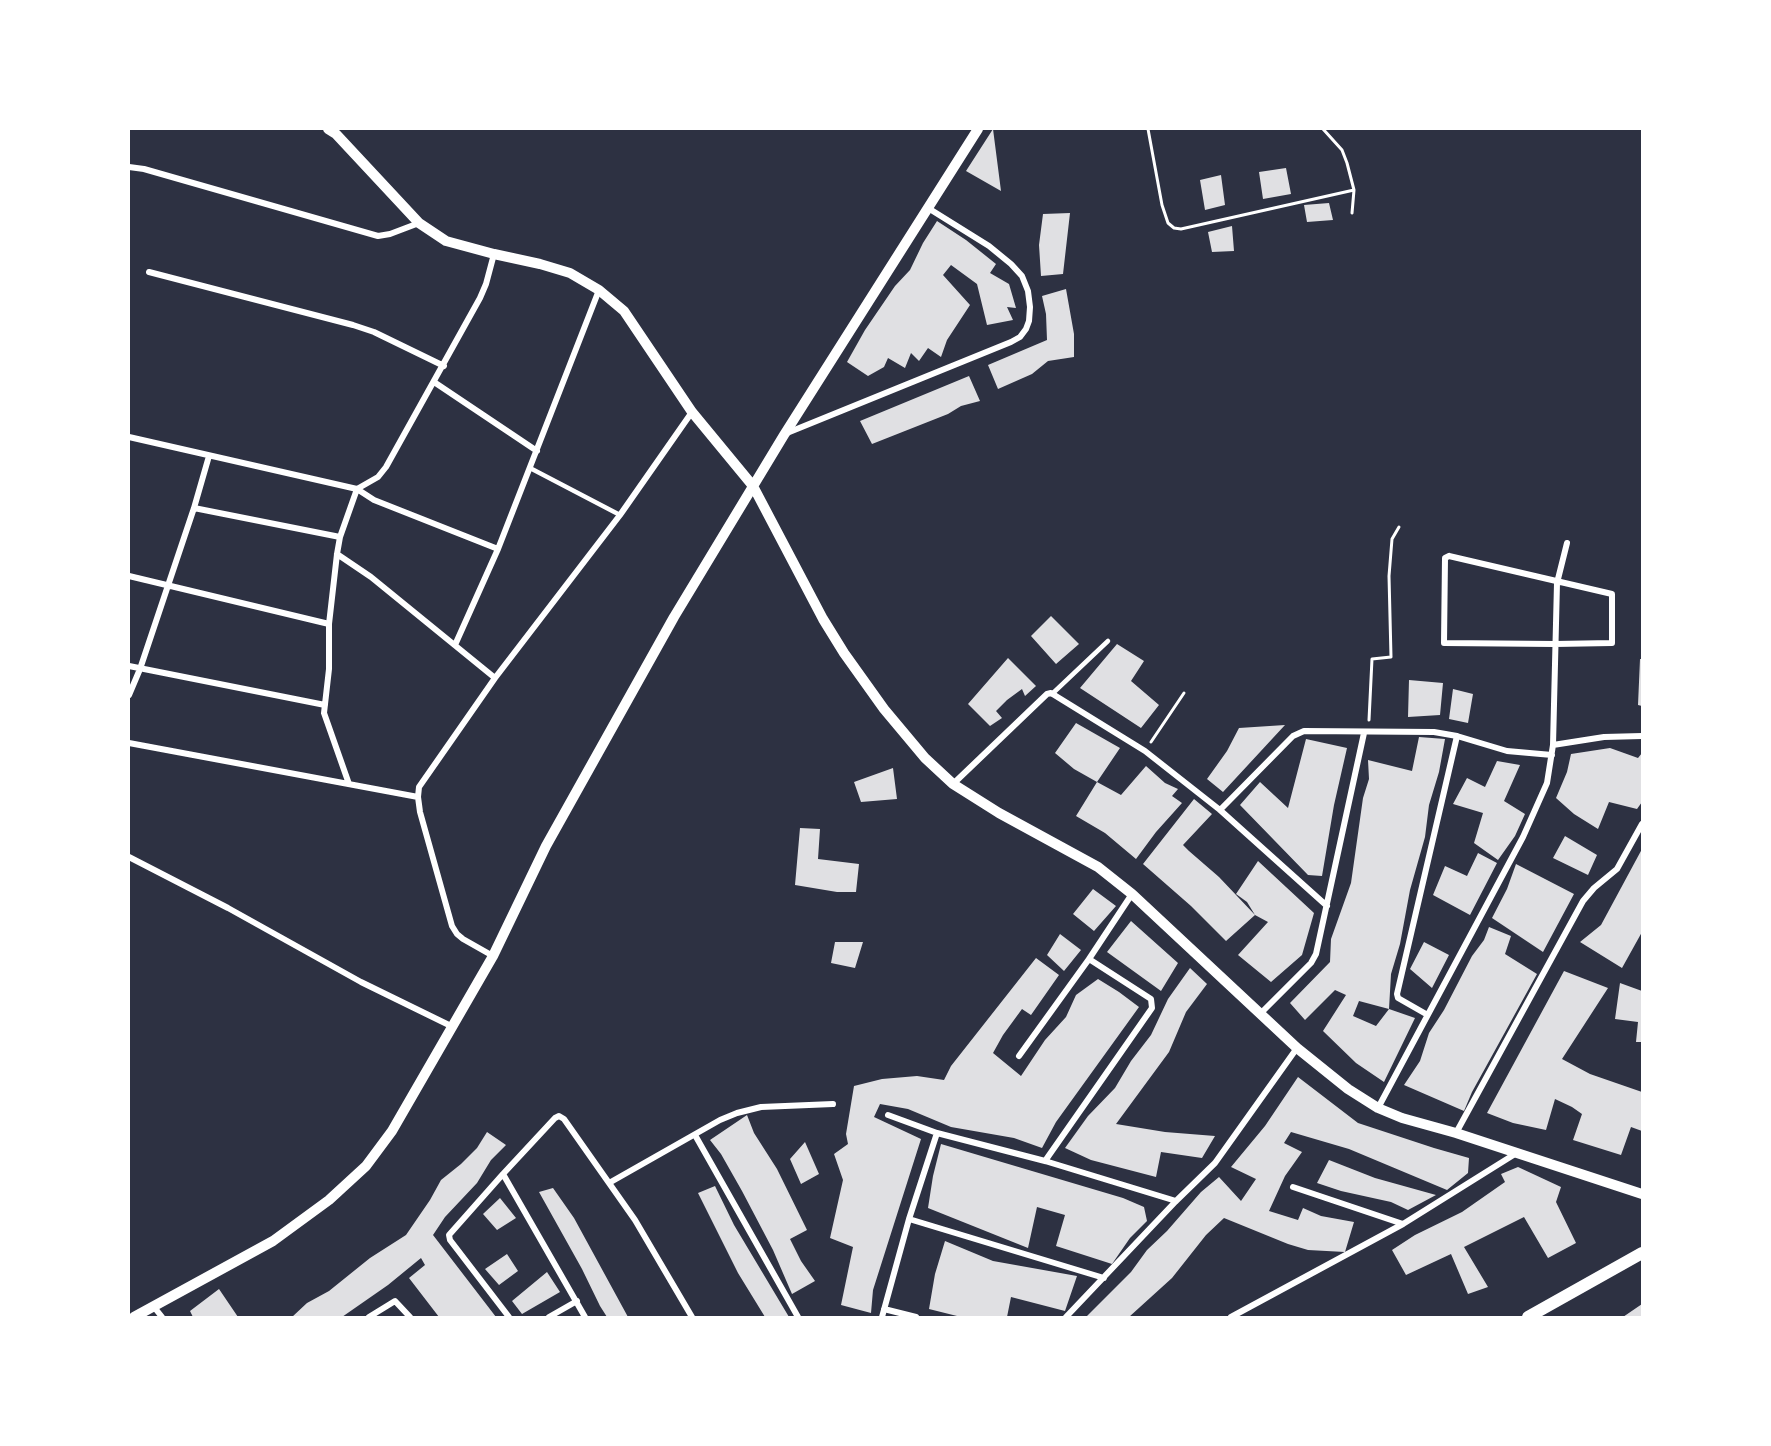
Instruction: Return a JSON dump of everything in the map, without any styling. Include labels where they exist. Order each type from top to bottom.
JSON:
[{"type":"main road","points":[[1528,1317],[1642,1253]]},
{"type":"street","points":[[328,129],[336,134],[419,223],[446,241],[570,273],[599,290],[624,311],[692,412],[753,486],[823,619],[844,653],[884,708],[925,758],[953,784],[999,813],[1098,867],[1132,894],[1297,1048],[1348,1089],[1377,1108],[1642,1194]]},
{"type":"street","points":[[134,1317],[273,1241],[329,1200],[366,1166],[392,1131],[493,956],[552,835],[674,617],[784,435],[978,129]]},
{"type":"street","points":[[129,167],[144,169],[378,236],[419,223]]},
{"type":"street","points":[[784,435],[1011,342],[1020,337],[1026,329],[1030,307],[1028,291],[1022,276],[989,246],[928,208]]},
{"type":"street","points":[[349,784],[324,718],[329,669],[329,624],[340,537],[357,489],[378,477],[386,467],[444,366],[480,298],[494,254]]},
{"type":"street","points":[[149,272],[353,325],[374,332],[444,366]]},
{"type":"street","points":[[455,645],[498,549],[599,290]]},
{"type":"street","points":[[434,382],[537,451]]},
{"type":"street","points":[[493,956],[457,934],[452,926],[418,797],[419,787],[495,678],[620,515],[692,412]]},
{"type":"street","points":[[129,437],[357,489],[374,500],[498,549]]},
{"type":"street","points":[[129,695],[168,586],[209,456]]},
{"type":"street","points":[[194,508],[340,537]]},
{"type":"street","points":[[1377,1108],[1523,837],[1547,783],[1553,745],[1557,583],[1567,543]]},
{"type":"street","points":[[337,554],[370,577],[495,678]]},
{"type":"street","points":[[1449,556],[1557,583],[1612,594],[1612,643],[1444,643],[1445,558],[1449,556]]},
{"type":"street","points":[[129,576],[329,624]]},
{"type":"street","points":[[129,666],[325,705]]},
{"type":"street","points":[[953,784],[1047,694],[1052,693],[1145,751],[1220,810],[1327,906]]},
{"type":"street","points":[[1220,810],[1298,732],[1434,732],[1458,736],[1507,751],[1552,755]]},
{"type":"street","points":[[1260,1014],[1311,963],[1319,945],[1364,733]]},
{"type":"street","points":[[1426,1014],[1398,998],[1397,994],[1458,736]]},
{"type":"street","points":[[1553,745],[1604,737],[1642,736]]},
{"type":"street","points":[[129,743],[418,797]]},
{"type":"street","points":[[1456,1133],[1583,901],[1594,888],[1617,869],[1642,824]]},
{"type":"street","points":[[129,856],[361,981],[451,1026]]},
{"type":"street","points":[[1019,1056],[1089,959],[1132,894]]},
{"type":"street","points":[[1045,1161],[1152,1008],[1151,999],[1089,959]]},
{"type":"street","points":[[1066,1317],[1215,1163],[1297,1048]]},
{"type":"street","points":[[609,1183],[729,1117],[761,1107],[833,1104]]},
{"type":"street","points":[[888,1115],[937,1133],[1045,1161],[1176,1201]]},
{"type":"street","points":[[508,1317],[449,1235],[559,1116],[564,1119],[635,1220],[692,1317]]},
{"type":"street","points":[[882,1317],[909,1219],[937,1133]]},
{"type":"street","points":[[695,1135],[798,1317]]},
{"type":"street","points":[[1231,1317],[1403,1224],[1515,1154]]},
{"type":"street","points":[[503,1174],[585,1317]]},
{"type":"street","points":[[1293,1187],[1403,1224]]},
{"type":"street","points":[[909,1219],[1104,1278]]},
{"type":"street","points":[[369,1317],[395,1301],[410,1317]]},
{"type":"street","points":[[549,1317],[577,1301]]},
{"type":"street","points":[[154,1307],[162,1317]]},
{"type":"street","points":[[884,1309],[916,1317]]},
{"type":"lane","points":[[530,468],[620,515]]},
{"type":"lane","points":[[1052,693],[1108,641]]},
{"type":"path","points":[[1148,129],[1162,205],[1168,223],[1174,228],[1181,229],[1354,190]]},
{"type":"path","points":[[1323,129],[1342,150],[1354,190],[1352,213]]},
{"type":"path","points":[[1364,733],[1370,717],[1372,659],[1391,657],[1389,576],[1392,539],[1399,527]]},
{"type":"path","points":[[1145,751],[1184,693]]},
{"type":"building","points":[[993,129],[1001,191],[966,171]]},
{"type":"building","points":[[1286,168],[1291,194],[1263,199],[1259,172]]},
{"type":"building","points":[[1221,175],[1225,205],[1205,210],[1200,180]]},
{"type":"building","points":[[1329,203],[1333,220],[1307,222],[1304,205]]},
{"type":"building","points":[[1070,213],[1063,274],[1041,276],[1039,245],[1043,214]]},
{"type":"building","points":[[937,221],[996,264],[990,273],[1009,284],[1016,308],[1007,307],[1013,320],[987,325],[977,284],[951,265],[943,275],[970,305],[947,340],[941,357],[928,348],[919,361],[911,353],[905,368],[888,358],[884,367],[868,376],[847,362],[865,330],[895,286],[910,270]]},
{"type":"building","points":[[1232,226],[1234,251],[1212,252],[1208,232]]},
{"type":"building","points":[[1066,289],[1074,334],[1074,357],[1048,361],[1032,374],[998,389],[988,365],[1047,340],[1046,314],[1042,296]]},
{"type":"building","points":[[969,376],[980,401],[961,406],[948,414],[872,444],[860,421]]},
{"type":"building","points":[[1051,616],[1079,644],[1056,664],[1031,636]]},
{"type":"building","points":[[1117,644],[1144,661],[1131,681],[1159,705],[1141,728],[1080,688]]},
{"type":"building","points":[[1008,658],[1036,686],[1025,696],[1022,689],[1007,700],[996,711],[1002,718],[990,726],[968,704]]},
{"type":"building","points":[[1640,659],[1642,659],[1642,706],[1638,705]]},
{"type":"building","points":[[1409,680],[1443,683],[1440,715],[1408,717]]},
{"type":"building","points":[[1453,689],[1473,694],[1468,723],[1449,719]]},
{"type":"building","points":[[1076,723],[1120,748],[1097,782],[1074,769],[1055,753]]},
{"type":"building","points":[[1285,725],[1223,792],[1207,779],[1227,751],[1239,728]]},
{"type":"building","points":[[1419,737],[1445,739],[1439,772],[1429,805],[1425,837],[1391,974],[1389,1009],[1415,1018],[1384,1082],[1356,1063],[1323,1031],[1346,995],[1335,990],[1305,1020],[1290,1003],[1330,962],[1331,939],[1351,883],[1363,798],[1369,779],[1368,760],[1412,771]],"holes":[[[1359,1001],[1389,1009],[1376,1026],[1353,1016]]]},
{"type":"building","points":[[1306,739],[1347,748],[1334,805],[1322,876],[1308,875],[1240,805],[1260,782],[1288,808]]},
{"type":"building","points":[[1610,748],[1638,758],[1642,753],[1642,802],[1637,809],[1609,802],[1598,829],[1574,814],[1556,798],[1567,772],[1571,754]]},
{"type":"building","points":[[1497,761],[1520,765],[1504,801],[1525,814],[1515,836],[1498,860],[1474,843],[1483,813],[1453,804],[1467,778],[1485,787]]},
{"type":"building","points":[[1146,766],[1165,783],[1178,789],[1172,796],[1182,803],[1136,859],[1105,833],[1076,816],[1097,782],[1121,795]]},
{"type":"building","points":[[893,768],[897,799],[861,802],[854,782]]},
{"type":"building","points":[[1194,799],[1212,814],[1183,845],[1219,877],[1255,915],[1226,941],[1191,906],[1143,864]]},
{"type":"building","points":[[800,828],[820,829],[818,859],[859,864],[856,892],[837,892],[795,885]]},
{"type":"building","points":[[1565,836],[1597,855],[1588,875],[1553,858]]},
{"type":"building","points":[[1642,849],[1642,932],[1622,968],[1580,942],[1601,925]]},
{"type":"building","points":[[1478,853],[1497,863],[1470,915],[1433,895],[1445,866],[1467,876]]},
{"type":"building","points":[[1258,861],[1314,913],[1302,955],[1271,982],[1238,955],[1268,922],[1255,915],[1247,902],[1236,894]]},
{"type":"building","points":[[1516,864],[1574,894],[1543,952],[1492,918],[1507,889]]},
{"type":"building","points":[[1093,889],[1116,906],[1094,931],[1073,914]]},
{"type":"building","points":[[1131,921],[1178,963],[1161,991],[1107,952]]},
{"type":"building","points":[[1489,927],[1511,936],[1505,954],[1537,974],[1472,1092],[1464,1111],[1404,1085],[1420,1061],[1429,1033],[1444,1010],[1472,956],[1484,940]]},
{"type":"building","points":[[1060,934],[1081,950],[1064,971],[1047,955]]},
{"type":"building","points":[[835,942],[863,942],[855,968],[831,963]]},
{"type":"building","points":[[1424,942],[1449,955],[1432,988],[1410,969]]},
{"type":"building","points":[[1036,958],[1059,975],[1031,1015],[1022,1009],[993,1053],[1021,1076],[1045,1040],[1066,1017],[1076,995],[1098,979],[1139,1007],[1056,1122],[1042,1148],[1014,1138],[951,1127],[908,1109],[880,1104],[874,1117],[921,1139],[873,1290],[871,1313],[841,1305],[853,1247],[830,1238],[843,1180],[834,1154],[848,1144],[846,1134],[854,1086],[882,1079],[917,1076],[944,1080],[951,1066]]},
{"type":"building","points":[[1190,968],[1207,984],[1186,1012],[1169,1052],[1116,1124],[1165,1132],[1215,1136],[1202,1158],[1161,1152],[1156,1177],[1091,1160],[1065,1148],[1088,1116],[1115,1088],[1131,1061],[1151,1035],[1168,999]]},
{"type":"building","points":[[1564,971],[1608,988],[1562,1059],[1590,1074],[1642,1092],[1642,1131],[1631,1127],[1621,1155],[1573,1140],[1582,1114],[1555,1099],[1546,1130],[1513,1123],[1487,1113]]},
{"type":"building","points":[[1620,983],[1642,991],[1642,1042],[1636,1042],[1638,1022],[1615,1019]]},
{"type":"building","points":[[1298,1077],[1358,1123],[1469,1158],[1468,1173],[1447,1190],[1349,1149],[1291,1132],[1284,1143],[1302,1152],[1285,1176],[1269,1211],[1298,1220],[1303,1208],[1321,1216],[1354,1222],[1345,1252],[1308,1250],[1224,1218],[1206,1235],[1172,1278],[1129,1317],[1086,1317],[1131,1272],[1147,1250],[1201,1192],[1219,1177],[1241,1201],[1256,1179],[1231,1167],[1265,1126]]},
{"type":"building","points":[[747,1115],[754,1133],[777,1169],[807,1230],[790,1239],[801,1261],[815,1281],[792,1294],[773,1250],[742,1191],[721,1154],[710,1140]]},
{"type":"building","points":[[487,1132],[506,1145],[491,1160],[477,1183],[445,1217],[433,1235],[496,1317],[439,1317],[409,1278],[425,1265],[421,1258],[388,1285],[342,1317],[292,1317],[307,1303],[329,1291],[370,1258],[406,1235],[441,1180],[477,1148]]},
{"type":"building","points":[[805,1142],[819,1174],[801,1184],[790,1159]]},
{"type":"building","points":[[941,1144],[1123,1198],[1144,1207],[1147,1221],[1130,1238],[1112,1264],[1056,1246],[1065,1215],[1037,1207],[1028,1248],[928,1208]]},
{"type":"building","points":[[1329,1160],[1375,1178],[1436,1195],[1408,1210],[1391,1202],[1317,1183]]},
{"type":"building","points":[[1518,1167],[1561,1187],[1556,1202],[1576,1243],[1548,1258],[1524,1217],[1464,1247],[1488,1287],[1468,1294],[1451,1254],[1406,1275],[1392,1250],[1415,1235],[1462,1212],[1505,1182],[1501,1174]]},
{"type":"building","points":[[715,1186],[734,1225],[789,1317],[765,1317],[738,1273],[698,1193]]},
{"type":"building","points":[[553,1188],[574,1218],[628,1317],[607,1317],[600,1306],[539,1192]]},
{"type":"building","points":[[500,1198],[516,1218],[497,1230],[483,1214]]},
{"type":"building","points":[[945,1241],[993,1261],[1077,1276],[1065,1311],[1011,1297],[1007,1317],[961,1317],[929,1309],[935,1274]]},
{"type":"building","points":[[507,1254],[518,1271],[499,1285],[485,1269]]},
{"type":"building","points":[[547,1272],[560,1292],[522,1314],[512,1301]]},
{"type":"building","points":[[219,1289],[238,1317],[193,1317],[190,1311]]},
{"type":"building","points":[[1642,1304],[1642,1317],[1623,1317]]}]
